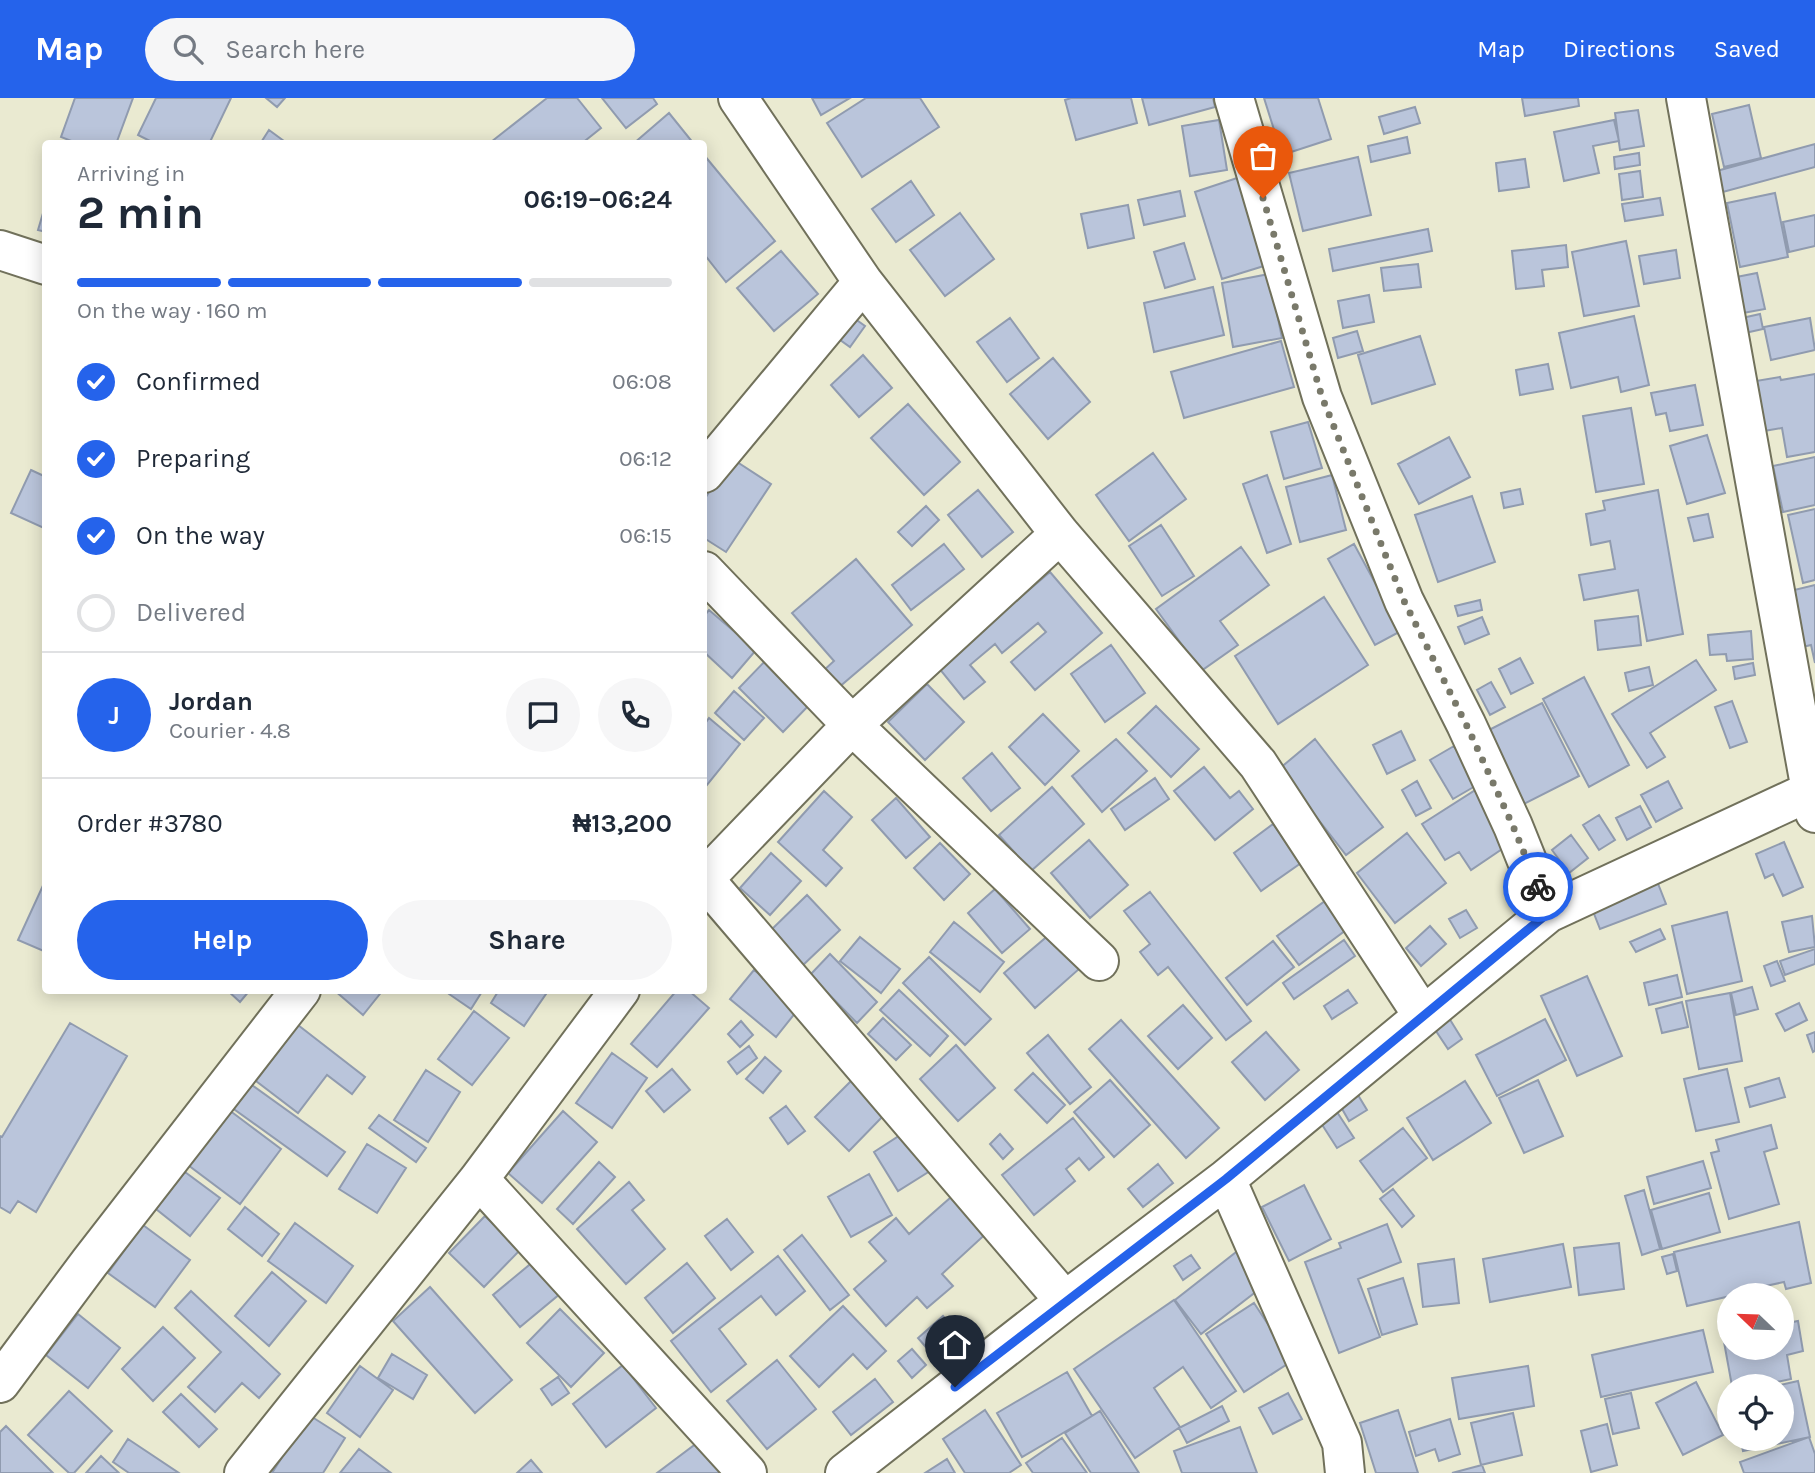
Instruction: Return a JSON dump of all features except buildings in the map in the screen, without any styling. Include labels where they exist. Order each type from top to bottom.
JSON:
[{"type":"street","points":[[738,98],[863,282],[1060,534],[1258,764],[1423,1016]]},
{"type":"street","points":[[1234,98],[1322,397],[1404,601],[1466,724],[1513,826],[1548,913]]},
{"type":"street","points":[[845,1473],[1226,1179],[1548,913],[1814,797],[1686,98]]},
{"type":"street","points":[[0,250],[42,264]]},
{"type":"street","points":[[707,469],[863,282]]},
{"type":"street","points":[[707,876],[852,725],[1060,534]]},
{"type":"street","points":[[707,574],[852,725],[1099,961]]},
{"type":"street","points":[[707,883],[1065,1301]]},
{"type":"street","points":[[0,1383],[90,1262],[298,994]]},
{"type":"street","points":[[244,1473],[479,1179],[617,994]]},
{"type":"street","points":[[479,1179],[747,1473]]},
{"type":"street","points":[[1226,1179],[1342,1443],[1345,1473]]},
{"type":"way so far","points":[[1263,198],[1322,397],[1404,601],[1466,724],[1538,887]]},
{"type":"route","points":[[955,1387],[1226,1179],[1548,913],[1538,887]]}]
